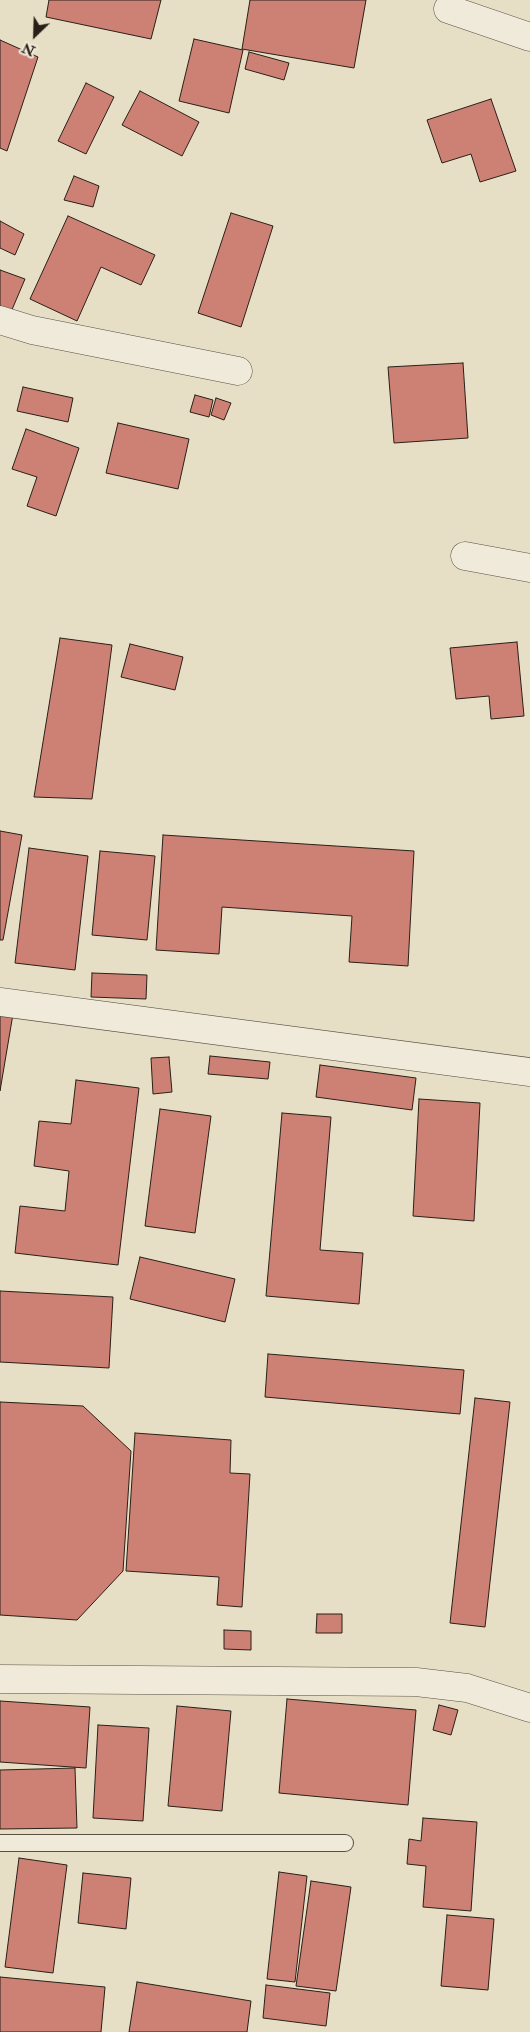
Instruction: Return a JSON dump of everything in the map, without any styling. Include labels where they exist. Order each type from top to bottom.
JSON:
[{"type":"street","points":[[448,9],[530,38]]},
{"type":"street","points":[[0,320],[32,330],[238,370]]},
{"type":"street","points":[[465,556],[530,568]]},
{"type":"street","points":[[0,1002],[530,1072]]},
{"type":"street","points":[[0,1679],[416,1682],[467,1688],[530,1708]]},
{"type":"lane","points":[[0,1843],[345,1843]]},
{"type":"building","points":[[49,0],[161,0],[151,39],[46,17]]},
{"type":"building","points":[[250,0],[366,0],[354,68],[242,49]]},
{"type":"building","points":[[194,39],[243,50],[229,113],[179,101]]},
{"type":"building","points":[[0,40],[38,57],[7,151],[0,148]]},
{"type":"building","points":[[249,52],[289,63],[284,80],[245,69]]},
{"type":"building","points":[[86,83],[114,97],[86,154],[58,141]]},
{"type":"building","points":[[140,91],[199,122],[182,156],[122,125]]},
{"type":"building","points":[[491,99],[516,171],[480,182],[471,154],[442,163],[427,120]]},
{"type":"building","points":[[74,176],[99,186],[93,207],[64,200]]},
{"type":"building","points":[[231,213],[273,226],[241,327],[198,313]]},
{"type":"building","points":[[68,216],[155,255],[141,285],[101,267],[77,321],[30,299]]},
{"type":"building","points":[[0,221],[24,234],[15,255],[0,248]]},
{"type":"building","points":[[0,270],[25,279],[11,312],[0,307]]},
{"type":"building","points":[[463,363],[468,438],[394,443],[388,367]]},
{"type":"building","points":[[23,387],[73,398],[68,422],[17,411]]},
{"type":"building","points":[[195,395],[213,400],[209,417],[190,412]]},
{"type":"building","points":[[216,398],[231,403],[224,420],[211,415]]},
{"type":"building","points":[[118,423],[189,439],[178,489],[106,473]]},
{"type":"building","points":[[26,429],[79,448],[56,516],[27,506],[37,477],[12,469]]},
{"type":"building","points":[[60,638],[112,645],[92,799],[34,797]]},
{"type":"building","points":[[517,642],[524,716],[491,719],[489,696],[456,699],[450,648]]},
{"type":"building","points":[[130,644],[183,657],[175,690],[121,677]]},
{"type":"building","points":[[0,831],[22,835],[3,940],[0,940]]},
{"type":"building","points":[[163,835],[414,851],[408,966],[349,962],[352,916],[222,907],[219,954],[156,950]]},
{"type":"building","points":[[29,848],[88,856],[75,970],[15,963]]},
{"type":"building","points":[[100,851],[155,856],[147,940],[92,935]]},
{"type":"building","points":[[92,973],[147,975],[146,999],[91,997]]},
{"type":"building","points":[[0,1012],[13,1014],[0,1091]]},
{"type":"building","points":[[210,1056],[270,1062],[268,1079],[208,1074]]},
{"type":"building","points":[[169,1057],[172,1092],[153,1094],[151,1058]]},
{"type":"building","points":[[320,1065],[416,1078],[412,1110],[316,1097]]},
{"type":"building","points":[[76,1080],[139,1088],[118,1265],[15,1253],[20,1206],[65,1211],[69,1171],[34,1166],[39,1121],[71,1124]]},
{"type":"building","points":[[419,1099],[480,1103],[474,1221],[413,1216]]},
{"type":"building","points":[[160,1109],[211,1116],[195,1233],[145,1226]]},
{"type":"building","points":[[282,1113],[331,1117],[320,1250],[363,1253],[359,1304],[266,1296]]},
{"type":"building","points":[[140,1257],[235,1279],[225,1322],[130,1299]]},
{"type":"building","points":[[0,1291],[113,1297],[109,1368],[0,1362]]},
{"type":"building","points":[[268,1354],[464,1370],[460,1414],[265,1397]]},
{"type":"building","points":[[475,1398],[510,1402],[485,1627],[450,1623]]},
{"type":"building","points":[[0,1402],[83,1406],[131,1451],[123,1571],[77,1620],[0,1615]]},
{"type":"building","points":[[135,1433],[231,1440],[230,1473],[250,1474],[242,1607],[217,1605],[219,1577],[126,1571]]},
{"type":"building","points":[[317,1614],[342,1614],[342,1633],[316,1633]]},
{"type":"building","points":[[224,1630],[251,1631],[251,1650],[224,1649]]},
{"type":"building","points":[[287,1699],[416,1710],[408,1805],[279,1793]]},
{"type":"building","points":[[0,1701],[90,1707],[86,1768],[0,1762]]},
{"type":"building","points":[[439,1705],[458,1710],[451,1735],[433,1730]]},
{"type":"building","points":[[177,1706],[231,1711],[222,1811],[168,1806]]},
{"type":"building","points":[[98,1725],[149,1728],[143,1821],[93,1818]]},
{"type":"building","points":[[75,1768],[77,1828],[0,1829],[0,1770]]},
{"type":"building","points":[[423,1818],[477,1822],[471,1911],[423,1907],[426,1866],[407,1864],[409,1839],[421,1841]]},
{"type":"building","points":[[19,1858],[67,1865],[53,1973],[5,1967]]},
{"type":"building","points":[[279,1872],[307,1876],[295,1982],[267,1979]]},
{"type":"building","points":[[83,1873],[131,1878],[126,1929],[78,1923]]},
{"type":"building","points":[[311,1881],[351,1887],[336,1991],[296,1986]]},
{"type":"building","points":[[447,1915],[494,1919],[488,1990],[441,1986]]},
{"type":"building","points":[[0,1977],[105,1987],[101,2032],[0,2032]]},
{"type":"building","points":[[137,1982],[251,2001],[247,2032],[129,2032]]},
{"type":"building","points":[[266,1985],[330,1993],[326,2026],[263,2018]]}]
